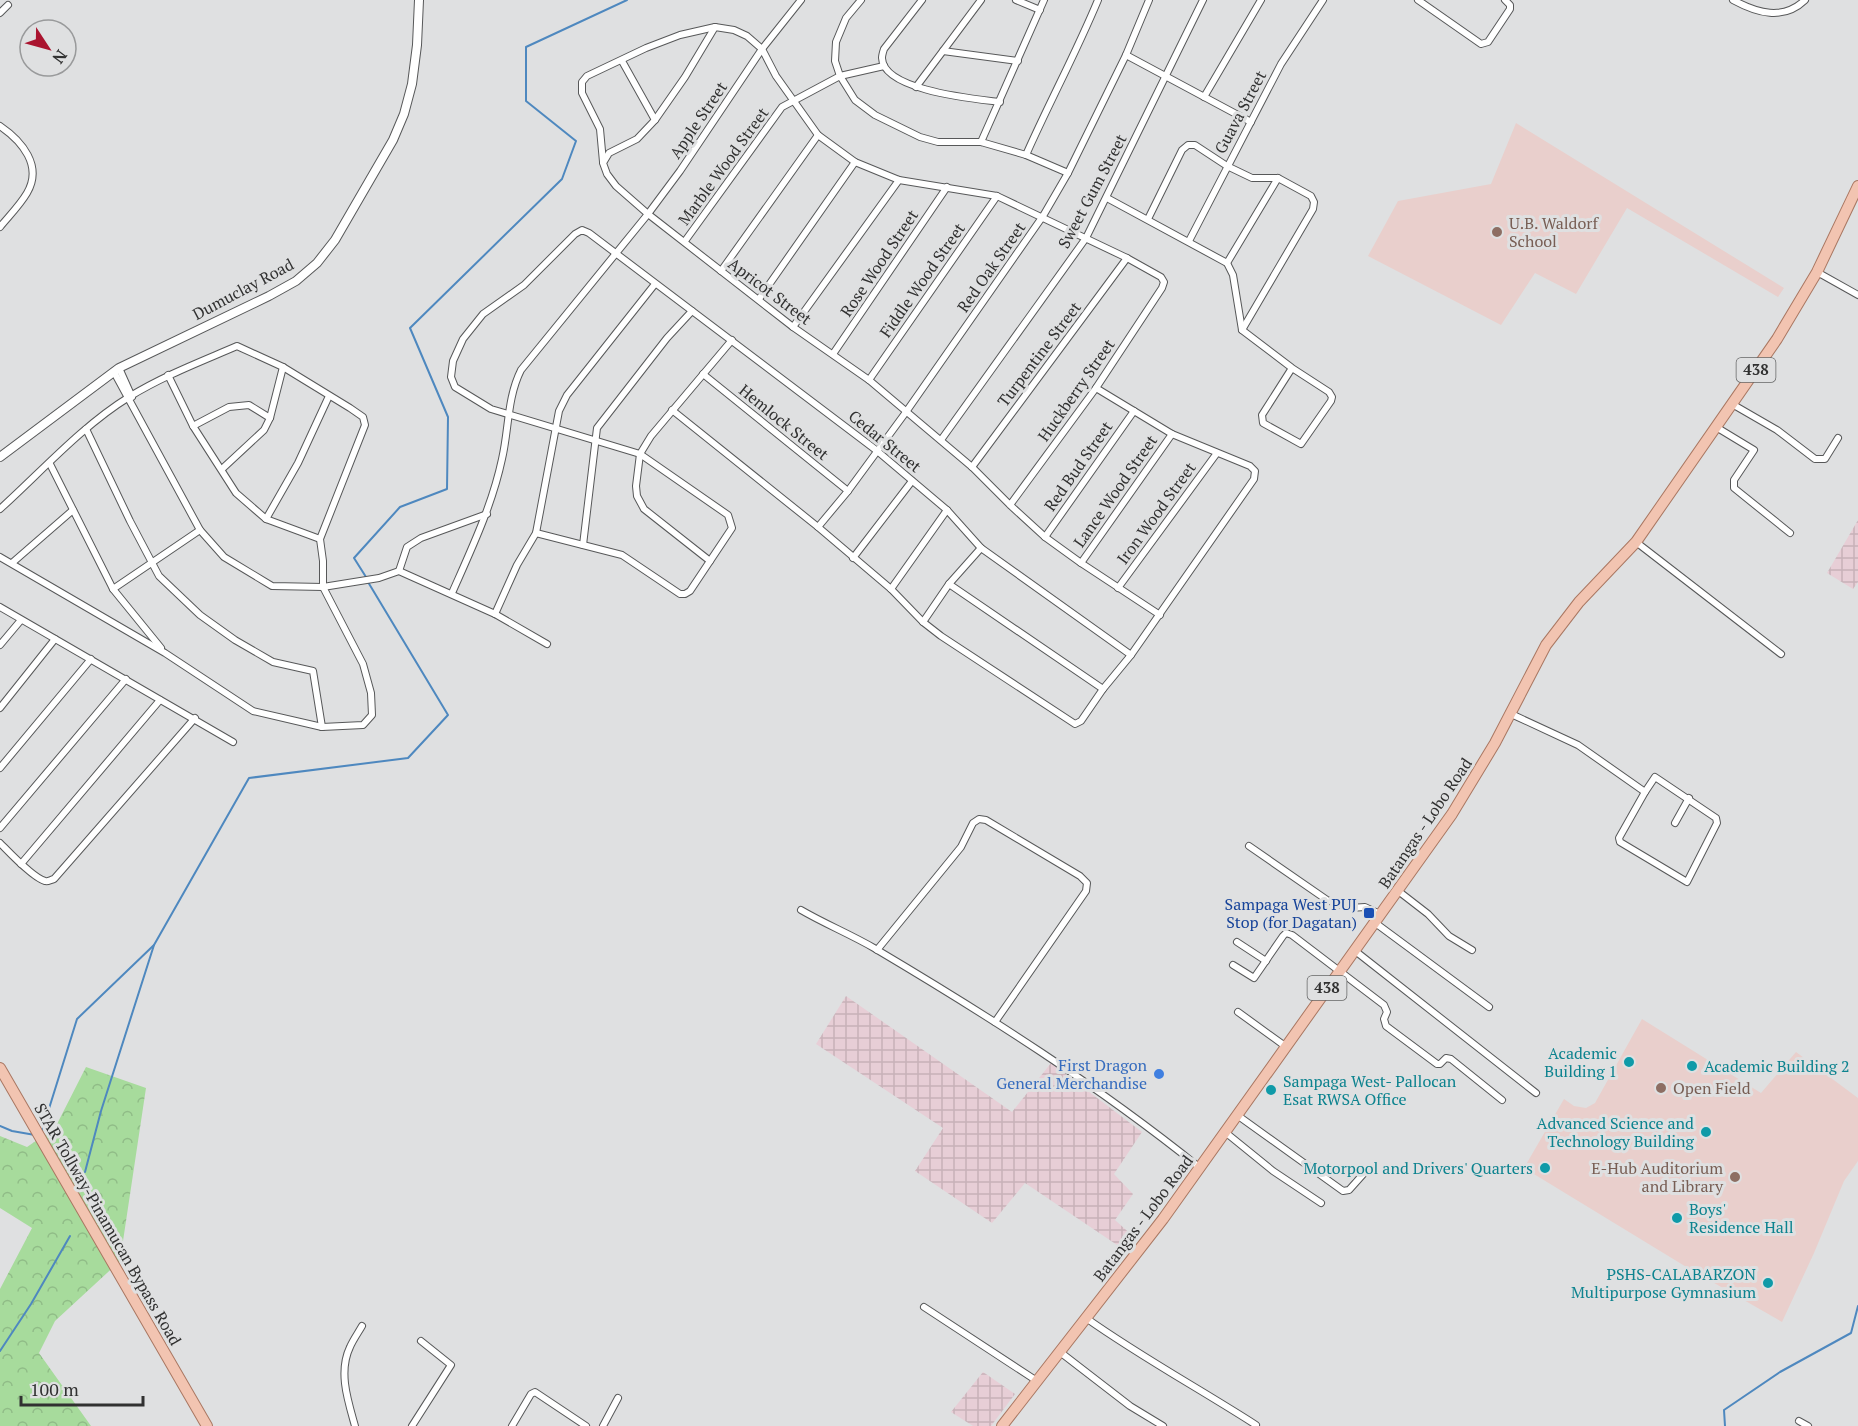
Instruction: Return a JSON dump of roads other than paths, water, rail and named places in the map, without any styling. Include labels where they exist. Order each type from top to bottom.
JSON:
[{"type":"main road","name":"Batangas - Lobo Road","points":[[1002,1426],[1137,1255],[1452,814],[1495,743],[1546,645],[1561,624],[1636,542],[1777,339],[1817,272],[1858,186]]},
{"type":"main road","name":"STAR Tollway-Pinamucan Bypass Road","points":[[0,1068],[207,1426]]},
{"type":"street","name":"Dumuclay Road","points":[[0,457],[117,370],[269,296],[296,280],[317,262],[335,240],[393,140],[404,114],[412,84],[417,45],[418,0]]},
{"type":"street","name":"Apple Street","points":[[452,593],[486,514],[502,460],[510,414],[510,397],[521,370],[648,214],[680,171],[762,49],[801,0]]},
{"type":"street","points":[[861,0],[846,18],[836,42],[835,61],[840,76],[855,100],[875,115],[920,137],[938,142],[981,142],[1026,155],[1068,173]]},
{"type":"street","points":[[922,0],[884,49],[882,59],[884,66],[898,77],[927,92],[1000,102]]},
{"type":"street","points":[[916,87],[981,0]]},
{"type":"street","points":[[1017,0],[1040,10]]},
{"type":"street","points":[[981,142],[1044,0]]},
{"type":"street","points":[[1026,155],[1079,46],[1098,0]]},
{"type":"street","name":"Red Oak Street","points":[[818,526],[848,491],[906,412],[1043,216],[1068,173],[1126,55],[1149,0]]},
{"type":"street","name":"Sweet Gum Street","points":[[941,440],[1086,238],[1203,0]]},
{"type":"street","points":[[1204,97],[1261,0]]},
{"type":"street","name":"Guava Street","points":[[1189,241],[1281,64],[1323,0]]},
{"type":"street","points":[[1418,0],[1480,44],[1488,42],[1510,9],[1510,5],[1505,0]]},
{"type":"street","points":[[1733,0],[1751,10],[1775,14],[1796,8],[1805,0]]},
{"type":"street","points":[[0,13],[8,5]]},
{"type":"street","points":[[603,163],[609,153],[637,139],[655,120],[685,77],[715,27]]},
{"type":"street","points":[[603,163],[600,129],[582,93],[582,82],[587,76],[646,48],[680,35],[715,27],[734,30],[747,36],[762,49],[776,76],[818,135],[855,162],[899,180],[997,196],[1127,258]]},
{"type":"street","points":[[943,51],[1018,61]]},
{"type":"street","points":[[1126,55],[1251,122]]},
{"type":"street","points":[[622,61],[655,120]]},
{"type":"street","points":[[793,102],[840,76],[884,66]]},
{"type":"street","name":"Marble Wood Street","points":[[686,241],[782,107],[793,102]]},
{"type":"street","points":[[0,126],[20,142],[31,159],[33,177],[27,193],[0,227]]},
{"type":"street","points":[[721,271],[818,135]]},
{"type":"street","points":[[1148,219],[1182,150],[1188,145],[1195,146],[1252,178],[1278,178],[1311,196],[1314,202],[1313,209],[1242,330]]},
{"type":"street","points":[[759,299],[855,162]]},
{"type":"street","name":"Apricot Street","points":[[603,163],[607,174],[616,186],[648,214],[686,241],[793,327],[869,380],[972,467],[1045,537],[1160,615]]},
{"type":"street","points":[[1227,263],[1278,178]]},
{"type":"street","points":[[793,327],[899,180]]},
{"type":"street","name":"Rose Wood Street","points":[[833,354],[947,187]]},
{"type":"street","name":"Fiddle Wood Street","points":[[869,380],[997,196]]},
{"type":"street","points":[[1107,198],[1227,263],[1233,275],[1242,330],[1292,368],[1329,392],[1332,397],[1331,401],[1301,444],[1263,423],[1262,419],[1262,415],[1292,368]]},
{"type":"street","points":[[0,213],[8,217]]},
{"type":"street","name":"Cedar Street","points":[[510,414],[477,402],[455,387],[451,377],[453,361],[463,339],[483,314],[524,285],[575,234],[582,230],[876,450],[947,510],[981,548],[1131,655]]},
{"type":"street","name":"Huckberry Street","points":[[1010,505],[1096,388],[1162,288],[1164,282],[1161,278],[1127,258]]},
{"type":"street","name":"Turpentine Street","points":[[972,467],[1127,258]]},
{"type":"street","points":[[1817,272],[1858,295]]},
{"type":"street","points":[[495,614],[536,533],[559,411],[567,395],[655,284]]},
{"type":"street","points":[[583,545],[597,428],[667,338],[692,311]]},
{"type":"street","points":[[710,561],[644,509],[637,496],[640,454],[651,436],[732,340]]},
{"type":"street","points":[[0,509],[86,429],[168,375],[237,346],[283,367],[363,417],[365,425],[320,539],[324,561],[323,587],[363,664],[371,693],[372,715],[363,725],[322,727],[253,711],[165,653],[0,556]]},
{"type":"street","points":[[222,469],[253,443],[264,430],[270,418],[283,367]]},
{"type":"street","points":[[117,370],[200,530],[224,557],[272,586],[323,587],[379,578],[399,571],[495,614],[547,644]]},
{"type":"street","name":"Hemlock Street","points":[[703,374],[848,491]]},
{"type":"street","points":[[168,375],[193,426],[236,493],[266,519],[320,539]]},
{"type":"street","points":[[672,410],[818,526],[891,589],[923,622],[1075,724],[1081,721],[1160,615],[1254,479],[1255,471],[1250,466],[1172,434],[1096,388]]},
{"type":"street","points":[[266,519],[298,463],[329,396]]},
{"type":"street","points":[[1732,404],[1777,429],[1815,459],[1825,459],[1838,438]]},
{"type":"street","points":[[193,426],[229,407],[249,405],[270,418]]},
{"type":"street","name":"Red Bud Street","points":[[1045,537],[1134,411]]},
{"type":"street","points":[[510,414],[640,454],[728,515],[732,528],[690,591],[685,594],[680,594],[622,555],[536,533]]},
{"type":"street","points":[[1716,427],[1754,450],[1734,480],[1734,488],[1790,533]]},
{"type":"street","points":[[86,429],[159,576],[200,615],[235,640],[273,662],[313,671],[322,727]]},
{"type":"street","name":"Lance Wood Street","points":[[1081,563],[1172,434]]},
{"type":"street","name":"Iron Wood Street","points":[[1118,588],[1216,453]]},
{"type":"street","points":[[50,464],[113,589],[165,653]]},
{"type":"street","points":[[853,558],[912,481]]},
{"type":"street","points":[[12,563],[73,510]]},
{"type":"street","points":[[891,589],[947,510]]},
{"type":"street","points":[[399,571],[407,547],[421,538],[486,514]]},
{"type":"street","points":[[113,589],[200,530]]},
{"type":"street","points":[[1636,542],[1781,654]]},
{"type":"street","points":[[923,622],[949,584],[981,548]]},
{"type":"street","points":[[949,584],[1103,689]]},
{"type":"street","points":[[0,607],[233,742]]},
{"type":"street","points":[[0,645],[21,620]]},
{"type":"street","points":[[0,708],[56,639]]},
{"type":"street","points":[[0,768],[91,659]]},
{"type":"street","points":[[0,828],[126,679]]},
{"type":"street","points":[[21,864],[160,700]]},
{"type":"street","points":[[1509,713],[1578,745],[1645,792]]},
{"type":"street","points":[[0,843],[21,864],[42,880],[54,879],[195,718]]},
{"type":"street","points":[[1655,777],[1716,818],[1717,823],[1687,882],[1620,842],[1619,838],[1645,792],[1655,777]]},
{"type":"street","points":[[1675,823],[1689,798]]},
{"type":"street","points":[[877,950],[961,847],[973,823],[979,819],[986,820],[1080,876],[1087,883],[1086,891],[995,1022]]},
{"type":"street","points":[[1250,846],[1327,900],[1350,908],[1365,907],[1489,1007]]},
{"type":"street","points":[[1397,890],[1422,909],[1449,936],[1472,950]]},
{"type":"street","points":[[801,910],[877,950],[1053,1058],[1199,1167]]},
{"type":"street","points":[[1233,965],[1254,978],[1287,933],[1384,1005],[1387,1012],[1384,1019],[1386,1026],[1437,1064],[1451,1059],[1502,1100]]},
{"type":"street","points":[[1237,942],[1266,961]]},
{"type":"street","points":[[1354,950],[1536,1093]]},
{"type":"street","points":[[1238,1012],[1285,1046]]},
{"type":"street","points":[[1237,1114],[1344,1191],[1349,1190],[1366,1171]]},
{"type":"street","points":[[1225,1132],[1274,1171],[1321,1203]]},
{"type":"street","points":[[924,1307],[1037,1382]]},
{"type":"street","points":[[1086,1318],[1133,1352],[1210,1395],[1256,1425]]},
{"type":"street","points":[[355,1426],[345,1394],[344,1372],[349,1348],[362,1326]]},
{"type":"street","points":[[411,1426],[451,1365],[420,1341]]},
{"type":"street","points":[[1060,1352],[1130,1406],[1163,1426]]},
{"type":"street","points":[[512,1426],[531,1394],[535,1392],[586,1426]]},
{"type":"street","points":[[603,1426],[618,1398]]},
{"type":"street","points":[[1799,1421],[1808,1426]]},
{"type":"waterway","points":[[366,577],[354,558],[400,507],[447,489],[448,417],[410,328],[562,179],[576,141],[526,101],[526,47],[627,0]]},
{"type":"waterway","points":[[42,1131],[77,1019],[154,945],[249,778],[408,758],[448,715],[368,582]]},
{"type":"waterway","points":[[85,1172],[101,1111],[154,945]]},
{"type":"waterway","points":[[0,1126],[12,1131],[35,1135]]},
{"type":"waterway","points":[[0,1351],[31,1304],[70,1236]]},
{"type":"waterway","points":[[1725,1426],[1724,1410],[1780,1372],[1851,1333],[1858,1306]]},
{"type":"place","name":"U.B. Waldorf School","points":[[1497,232]]},
{"type":"place","name":"Sampaga West PUJ Stop (for Dagatan)","points":[[1369,913]]},
{"type":"place","name":"Academic Building 1","points":[[1629,1062]]},
{"type":"place","name":"Academic Building 2","points":[[1692,1066]]},
{"type":"place","name":"First Dragon General Merchandise","points":[[1159,1074]]},
{"type":"place","name":"Open Field","points":[[1661,1088]]},
{"type":"place","name":"Sampaga West- Pallocan Esat RWSA Office","points":[[1271,1090]]},
{"type":"place","name":"Advanced Science and Technology Building","points":[[1706,1132]]},
{"type":"place","name":"Motorpool and Drivers' Quarters","points":[[1545,1168]]},
{"type":"place","name":"E-Hub Auditorium and Library","points":[[1735,1177]]},
{"type":"place","name":"Boys' Residence Hall","points":[[1677,1218]]},
{"type":"place","name":"PSHS-CALABARZON Multipurpose Gymnasium","points":[[1768,1283]]}]
